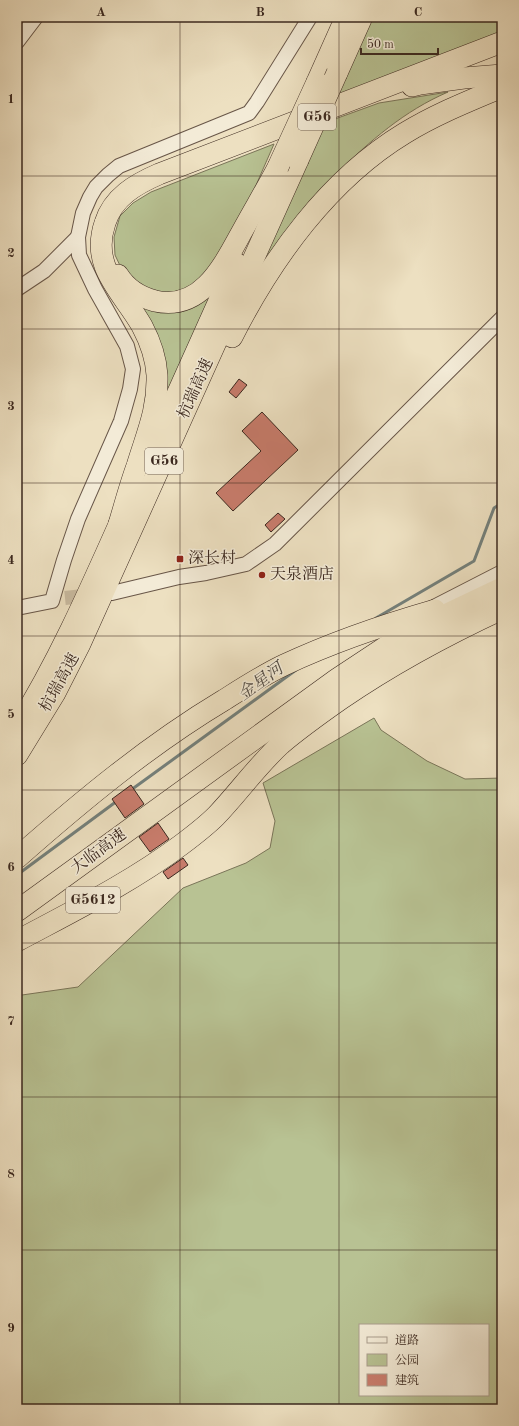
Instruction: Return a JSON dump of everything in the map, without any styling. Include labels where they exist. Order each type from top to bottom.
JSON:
[{"type":"highway","name":"杭瑞高速","points":[[17,728],[61,650],[346,17]]},
{"type":"highway","name":"杭瑞高速","points":[[17,754],[55,693],[77,650],[155,480],[362,17]]},
{"type":"highway","points":[[119,524],[153,418],[157,394],[157,373],[154,355],[149,339],[113,284],[103,263],[101,252],[102,230],[108,215],[117,202],[134,186],[159,174],[502,42]]},
{"type":"highway","points":[[278,167],[224,265],[211,282],[195,295],[182,300],[159,302],[141,296],[133,291],[120,278],[115,269],[110,251],[111,232],[118,215],[127,203],[148,187],[379,97],[420,84],[502,75]]},
{"type":"highway","points":[[155,480],[201,400],[249,308],[288,246],[322,204],[350,175],[373,155],[395,140],[435,116],[502,88]]},
{"type":"highway","points":[[17,858],[97,789],[146,752],[194,718],[255,680],[322,648],[382,626],[420,615],[499,600]]},
{"type":"highway","name":"G5612","points":[[17,941],[102,895],[166,856],[201,830],[216,816],[281,744],[316,717],[392,666],[464,627],[499,600]]},
{"type":"highway","name":"大临高速","points":[[17,911],[337,679],[387,646],[441,617],[499,600]]},
{"type":"street","points":[[17,42],[36,17]]},
{"type":"street","points":[[17,608],[59,600],[64,560],[78,519],[121,422],[130,389],[133,369],[127,346],[95,289],[79,255],[78,237],[83,213],[90,197],[104,179],[119,166],[249,113],[310,17]]},
{"type":"street","points":[[17,289],[44,272],[78,237]]},
{"type":"street","points":[[112,593],[179,577],[206,573],[246,564],[275,544],[502,318]]},
{"type":"street","points":[[420,615],[502,572]]},
{"type":"green space","points":[[368,17],[502,17],[502,34],[330,100]]},
{"type":"green space","points":[[448,92],[417,108],[388,128],[336,174],[255,275],[324,123],[379,103]]},
{"type":"green space","points":[[274,144],[232,240],[195,288],[159,295],[124,274],[115,255],[114,237],[120,216],[133,203],[151,192]]},
{"type":"green space","points":[[215,285],[165,399],[132,298]]},
{"type":"green space","points":[[374,718],[381,730],[427,761],[465,779],[502,778],[502,1409],[17,1409],[17,997],[78,987],[183,888],[246,863],[270,848],[275,821],[263,783]]},
{"type":"building","points":[[239,379],[247,385],[236,398],[229,392]]},
{"type":"building","points":[[262,412],[298,450],[233,511],[216,493],[261,451],[242,431]]},
{"type":"building","points":[[278,513],[285,519],[271,532],[265,525]]},
{"type":"building","points":[[131,785],[144,804],[125,818],[112,799]]},
{"type":"building","points":[[158,823],[169,839],[150,852],[139,837]]},
{"type":"building","points":[[183,858],[188,865],[168,879],[163,872]]},
{"type":"waterway","name":"金星河","points":[[376,618],[474,561],[494,508],[502,503]]},
{"type":"waterway","name":"金星河","points":[[131,790],[296,670]]},
{"type":"waterway","name":"金星河","points":[[17,875],[117,801]]},
{"type":"tunnel","points":[[65,598],[94,595]]},
{"type":"place","name":"深长村","points":[[180,559]]},
{"type":"place","name":"天泉酒店","points":[[262,575]]}]
